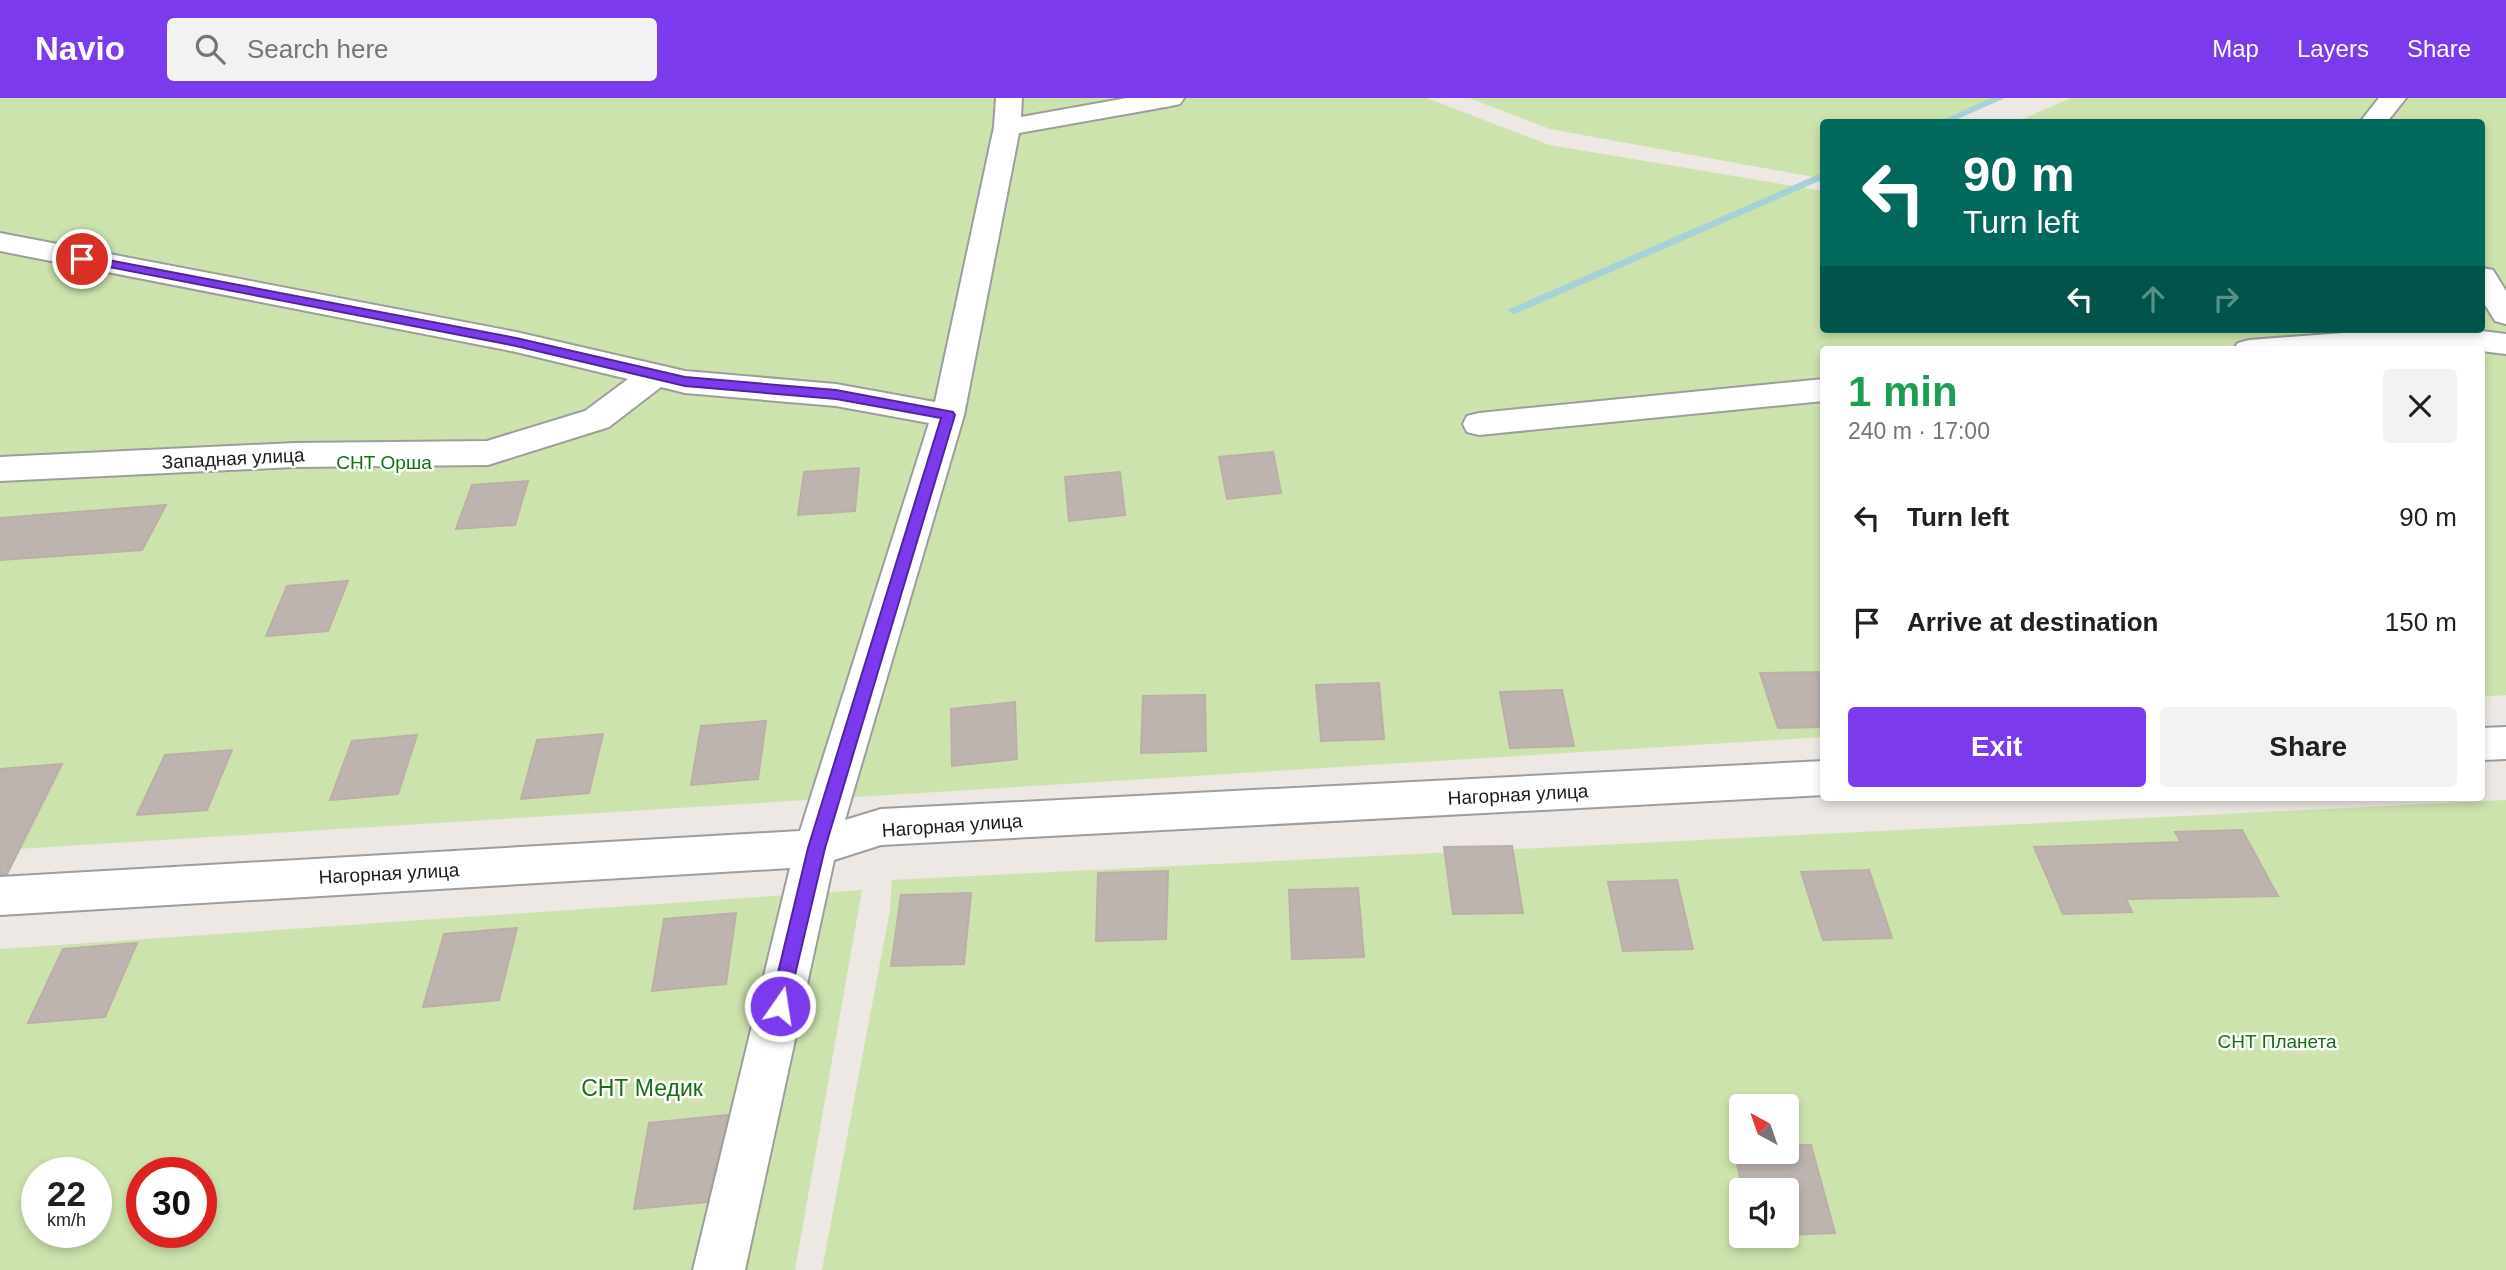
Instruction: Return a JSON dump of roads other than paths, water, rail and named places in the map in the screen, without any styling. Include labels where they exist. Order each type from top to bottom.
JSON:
[{"type":"street","points":[[719,1270],[816,848],[948,415],[1008,112],[1171,98]]},
{"type":"street","points":[[2375,119],[2393,98]]},
{"type":"street","points":[[0,242],[516,342],[685,382],[836,394],[948,415]]},
{"type":"street","points":[[2485,281],[2506,314]]},
{"type":"street","points":[[2304,346],[2440,336],[2506,344]]},
{"type":"street","name":"Западная улица","points":[[0,470],[294,455],[488,453],[597,419],[655,375]]},
{"type":"street","points":[[1479,424],[1820,390]]},
{"type":"street","points":[[2485,744],[2506,743]]},
{"type":"street","name":"Нагорная улица","points":[[0,896],[816,848],[881,827],[1820,778]]},
{"type":"waterway","points":[[1950,119],[2000,98]]},
{"type":"waterway","points":[[1513,310],[1820,177]]},
{"type":"park label","name":"СНТ Орша","points":[[384,462]]},
{"type":"park label","name":"СНТ Планета","points":[[2277,1041]]},
{"type":"park label","name":"СНТ Медик","points":[[642,1088]]}]
